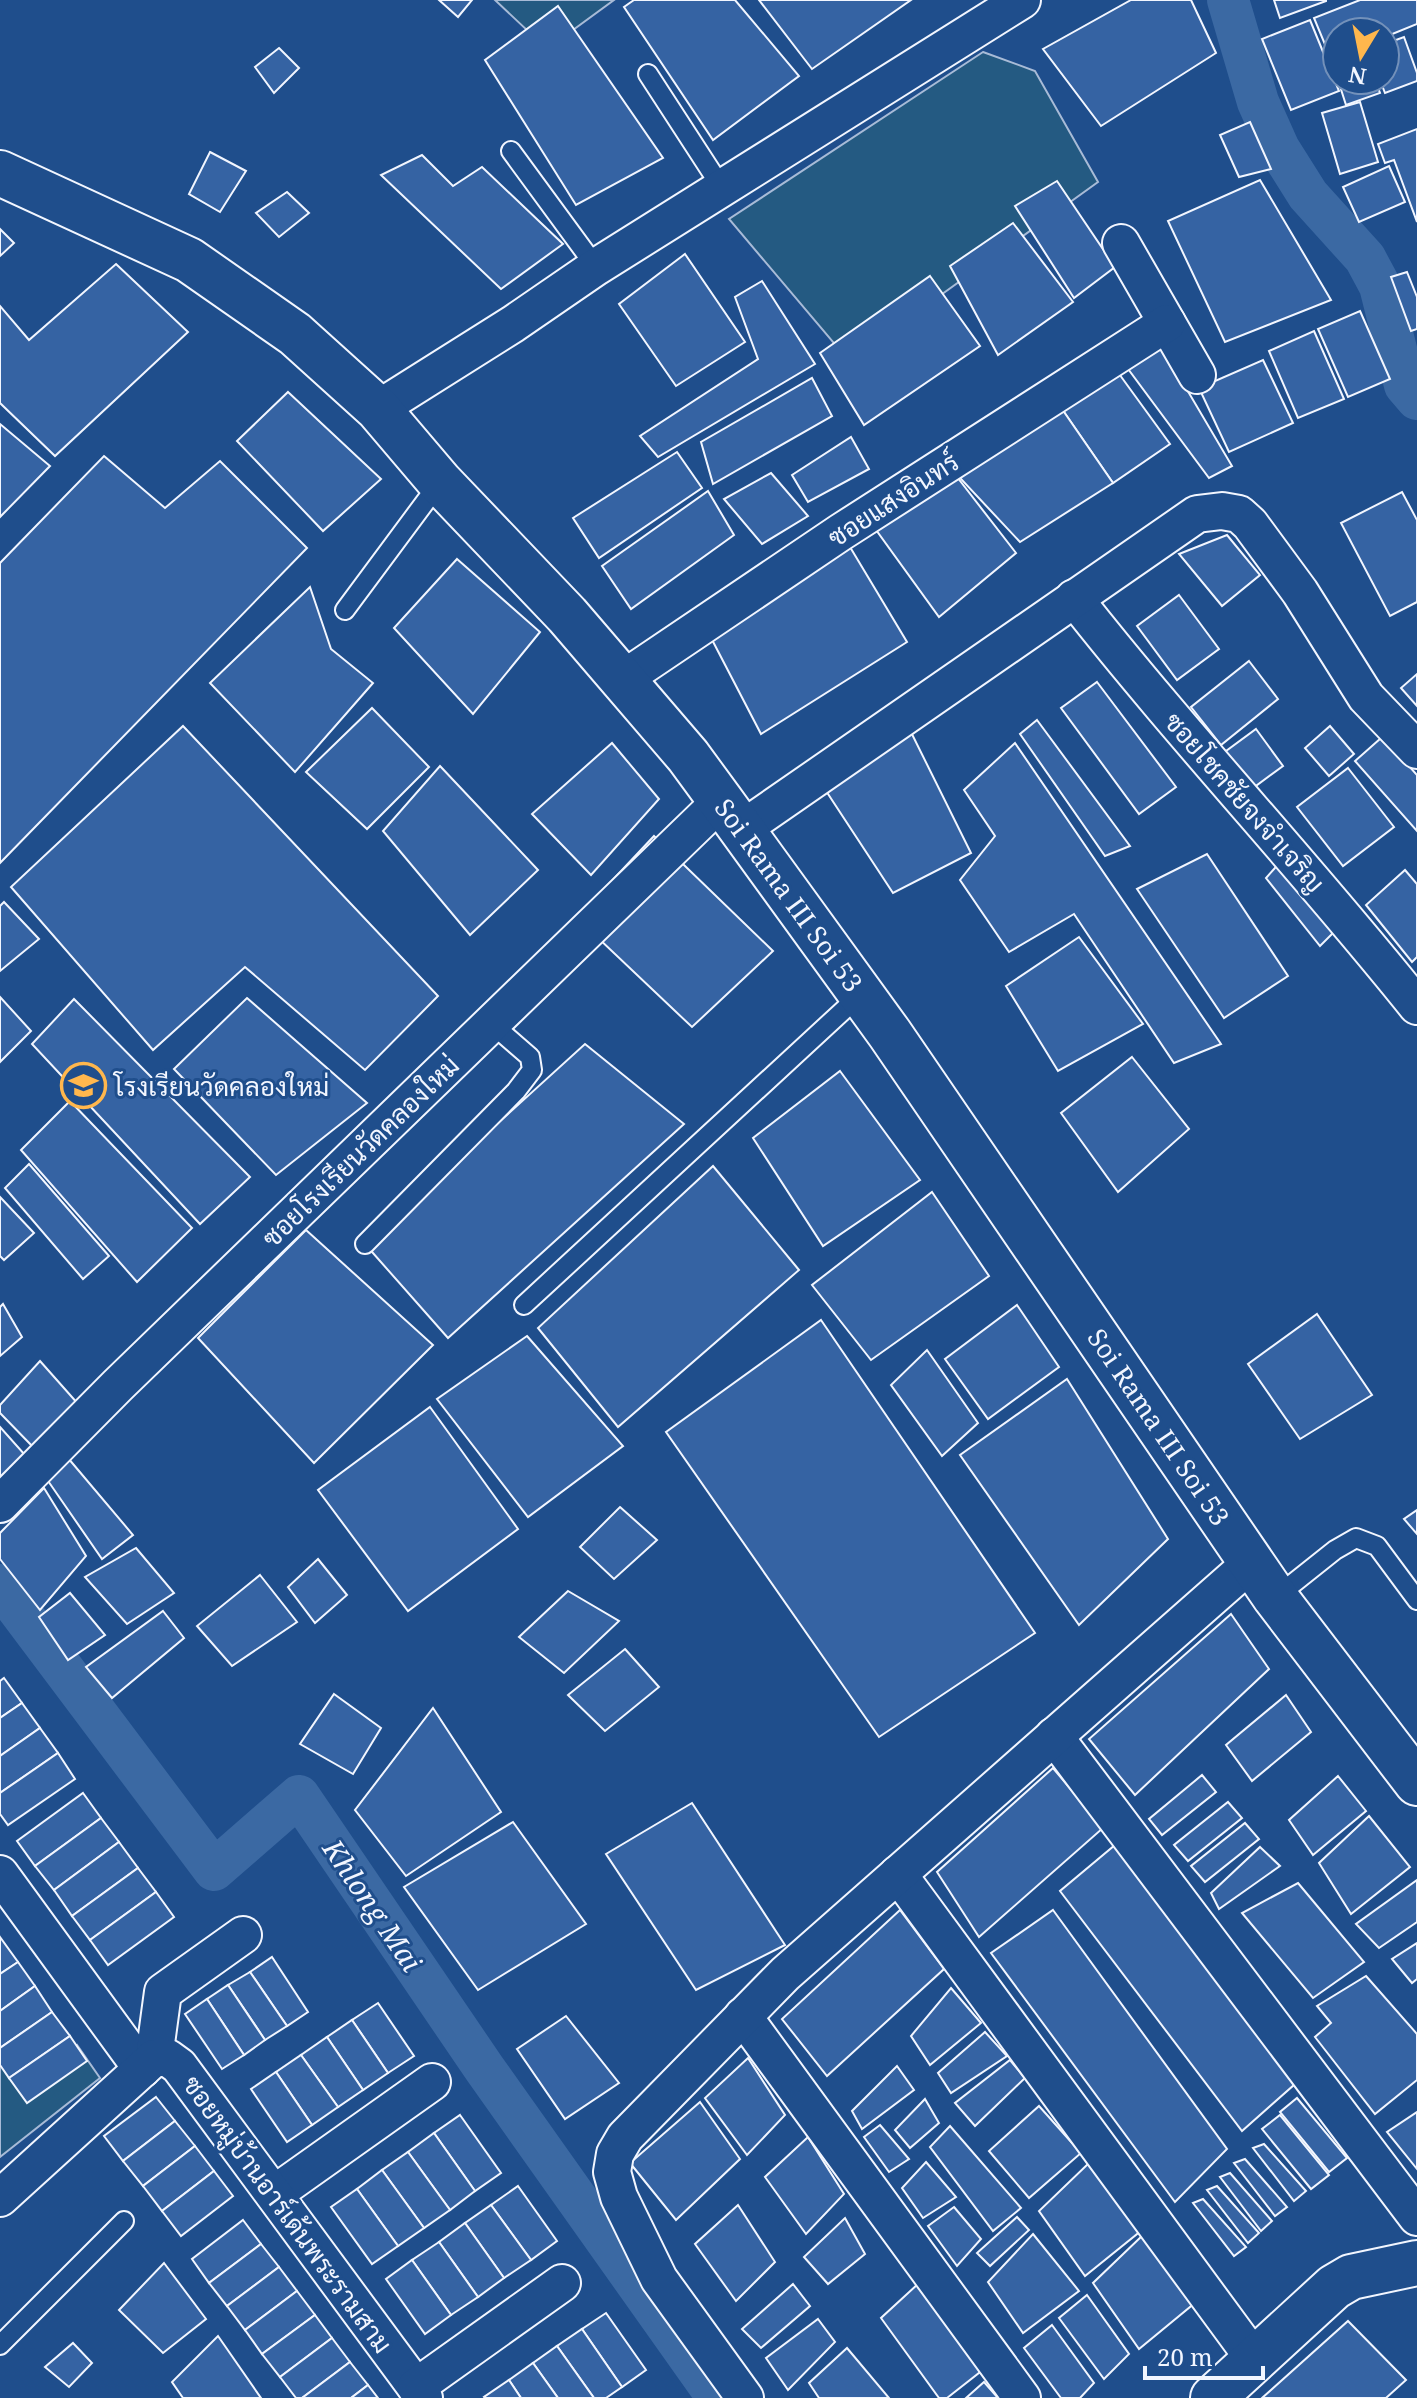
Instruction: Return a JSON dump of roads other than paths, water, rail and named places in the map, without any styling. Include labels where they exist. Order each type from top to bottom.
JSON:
[{"type":"street","points":[[378,409],[513,324],[596,267],[1022,0]]},
{"type":"street","name":"Soi Rama III Soi 53","points":[[0,173],[189,260],[295,334],[378,409],[440,482],[567,615],[688,756],[732,815],[909,1060],[1263,1580],[1417,1783]]},
{"type":"street","points":[[1121,243],[1197,375]]},
{"type":"street","name":"ซอยแสงอินทร์","points":[[623,679],[841,532],[1167,323]]},
{"type":"street","points":[[732,815],[1074,598],[1197,514],[1222,511],[1239,514],[1250,524],[1300,592],[1366,697],[1417,750]]},
{"type":"street","name":"ซอยโชคชัยจงจำเจริญ","points":[[1074,598],[1130,669],[1362,937],[1417,1006]]},
{"type":"street","name":"ซอยโรงเรียนวัดคลองใหม่","points":[[0,1504],[128,1375],[492,1024],[732,815]]},
{"type":"street","points":[[745,2398],[659,2279],[619,2197],[612,2172],[615,2154],[625,2137],[785,1974],[1054,1736],[1263,1580]]},
{"type":"street","points":[[1054,1736],[1417,2217]]},
{"type":"street","points":[[0,1874],[148,2064]]},
{"type":"street","points":[[898,1874],[1255,2360]]},
{"type":"street","points":[[0,2198],[148,2064],[163,1992],[243,1935]]},
{"type":"street","points":[[743,2016],[1022,2398]]},
{"type":"street","name":"ซอยหมู่บ้านอาร์เด้นพระรามสาม","points":[[148,2064],[168,2058],[179,2066],[420,2393]]},
{"type":"street","points":[[274,2194],[432,2082]]},
{"type":"street","points":[[1213,2398],[1334,2287],[1351,2277],[1417,2263]]},
{"type":"street","points":[[420,2393],[562,2283]]},
{"type":"lane","points":[[648,74],[722,188]]},
{"type":"lane","points":[[511,151],[596,267]]},
{"type":"lane","points":[[345,610],[440,482]]},
{"type":"lane","points":[[524,1305],[861,994]]},
{"type":"lane","points":[[365,1244],[516,1091],[532,1070],[530,1057],[492,1024]]},
{"type":"lane","points":[[1263,1580],[1356,1538],[1377,1546],[1417,1600]]},
{"type":"lane","points":[[0,2345],[124,2221]]},
{"type":"waterway","points":[[1228,0],[1258,102],[1279,149],[1308,195],[1365,258],[1380,286],[1405,385],[1417,399]]},
{"type":"waterway","name":"Khlong Mai","points":[[0,1585],[214,1870],[299,1796],[484,2068],[718,2398]]},
{"type":"place","name":"โรงเรียนวัดคลองใหม่","points":[[83,1086]]}]
